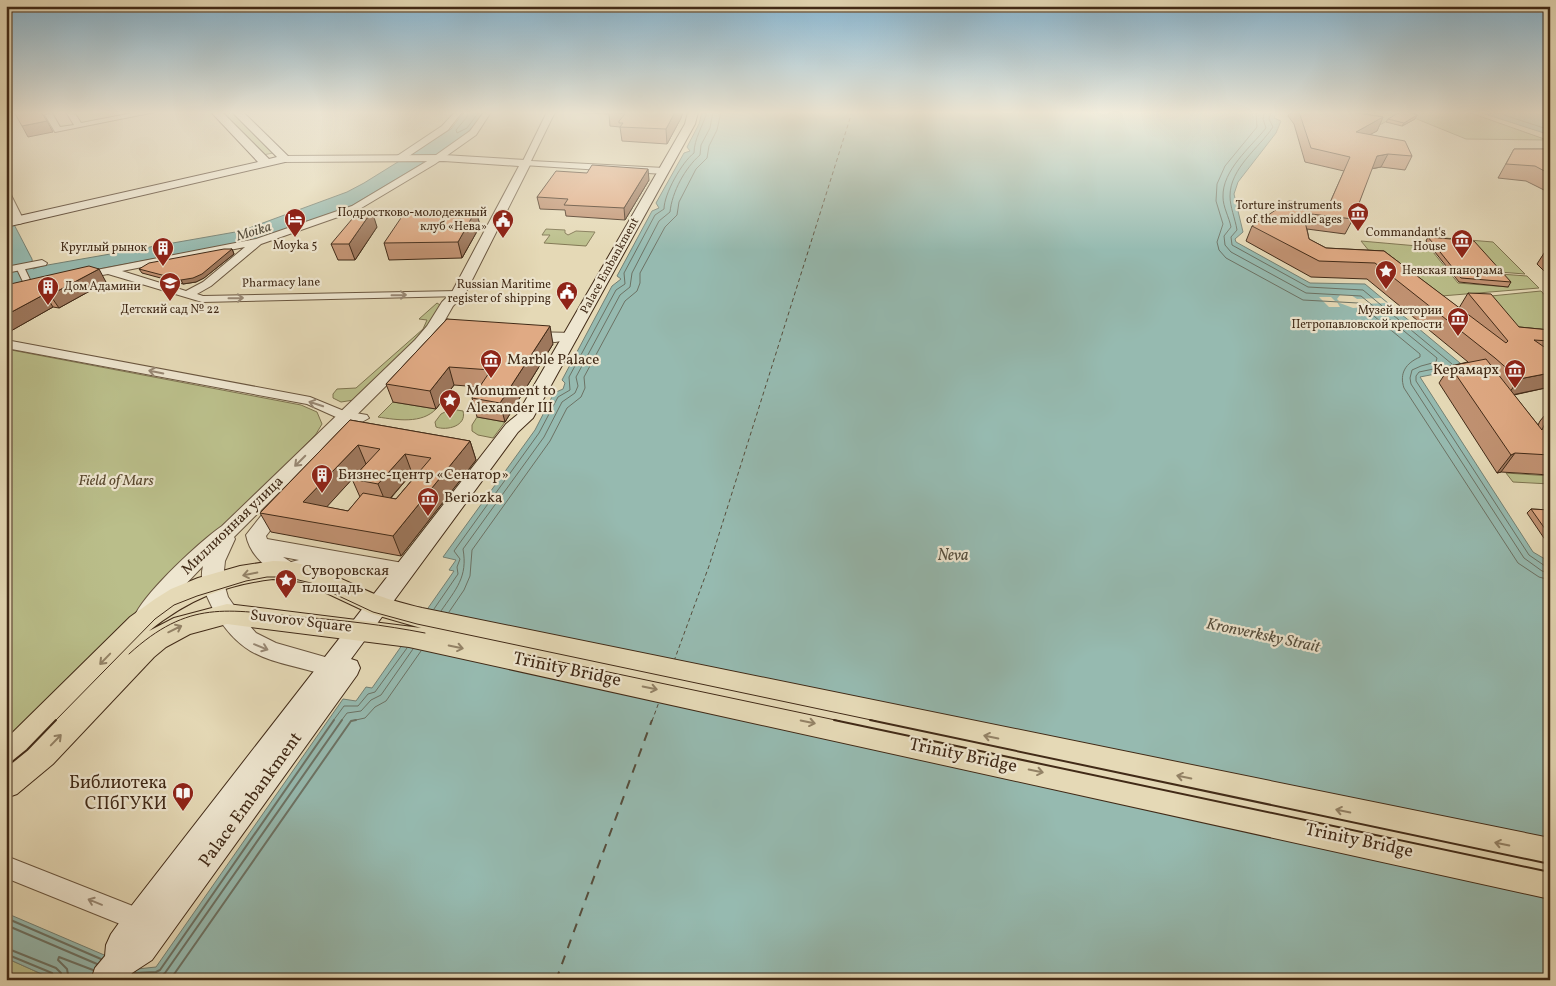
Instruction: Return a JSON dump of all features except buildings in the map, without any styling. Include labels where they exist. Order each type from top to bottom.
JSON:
[{"type":"main road","points":[[12,223],[268,158]]},
{"type":"main road","name":"Palace Embankment","points":[[114,971],[122,945],[140,920],[330,668],[376,619],[403,571],[512,428],[524,418],[671,158]]},
{"type":"main road","name":"Palace Embankment","points":[[114,971],[141,949],[376,619],[523,430],[524,418]]},
{"type":"main road","points":[[139,624],[171,601],[212,584],[258,573],[289,570],[309,575],[376,619]]},
{"type":"main road","name":"Suvorov Square","points":[[135,657],[157,639],[177,628],[202,619],[227,614],[376,619]]},
{"type":"main road","name":"Trinity Bridge","points":[[376,619],[1550,854]]},
{"type":"main road","name":"Миллионная улица","points":[[14,770],[139,624]]},
{"type":"main road","name":"Trinity Bridge","points":[[416,627],[1550,882]]},
{"type":"main road","name":"Миллионная улица","points":[[14,770],[135,657]]},
{"type":"street","points":[[404,158],[664,171]]},
{"type":"street","name":"Миллионная улица","points":[[139,624],[155,602],[216,540],[229,531],[355,417],[445,328],[460,299],[458,294],[528,158]]},
{"type":"street","points":[[74,278],[258,242],[355,208],[432,159]]},
{"type":"street","points":[[6,195],[12,223]]},
{"type":"street","points":[[188,294],[207,284],[258,242]]},
{"type":"street","points":[[6,270],[37,264]]},
{"type":"street","points":[[20,267],[30,286]]},
{"type":"street","name":"Pharmacy lane","points":[[108,270],[202,299],[458,294]]},
{"type":"street","points":[[510,332],[555,338],[570,336]]},
{"type":"street","points":[[6,344],[310,402],[355,417]]},
{"type":"street","name":"Миллионная улица","points":[[259,545],[256,538],[257,530],[355,417]]},
{"type":"street","points":[[229,531],[216,556],[212,584],[216,597],[227,614],[251,642],[262,648],[330,668]]},
{"type":"street","points":[[259,545],[271,558],[289,570],[311,564],[343,561]]},
{"type":"street","points":[[259,545],[403,571]]},
{"type":"street","name":"Миллионная улица","points":[[6,790],[14,770]]},
{"type":"street","points":[[6,867],[140,920]]},
{"type":"green space","points":[[546,229],[565,230],[565,233],[568,235],[576,231],[595,232],[586,246],[544,243],[550,235],[542,235]]},
{"type":"green space","points":[[1445,238],[1493,242],[1525,274],[1499,272],[1449,243]]},
{"type":"green space","points":[[1361,241],[1429,247],[1458,283],[1509,287],[1498,274],[1500,274],[1527,276],[1539,288],[1429,297],[1370,252]]},
{"type":"green space","points":[[1541,291],[1550,301],[1550,339],[1515,336],[1481,297]]},
{"type":"green space","points":[[437,303],[440,305],[422,335],[354,400],[341,402],[333,398],[333,394],[337,389],[356,388],[423,329],[427,320],[419,319]]},
{"type":"green space","name":"Field of Mars","points":[[6,349],[301,405],[317,412],[322,424],[316,434],[6,747]]},
{"type":"green space","points":[[393,402],[436,409],[430,414],[417,419],[401,420],[378,417]]},
{"type":"green space","points":[[451,409],[463,411],[462,420],[459,424],[450,428],[436,427],[435,422],[441,414]]},
{"type":"green space","points":[[477,417],[505,422],[493,438],[478,435],[472,431],[472,425]]},
{"type":"green space","points":[[1506,473],[1550,476],[1550,484],[1513,482]]},
{"type":"green space","points":[[6,958],[55,980],[6,980]]},
{"type":"water","name":"Moika","points":[[404,158],[430,158],[351,206],[254,240],[88,271],[6,291],[6,274],[10,273],[6,268],[6,209],[32,259],[33,269],[241,231],[347,192]]},
{"type":"water","name":"Neva","points":[[681,158],[1257,158],[1238,182],[1234,194],[1243,232],[1235,239],[1236,242],[1310,283],[1365,284],[1466,368],[1420,377],[1533,552],[1550,562],[1550,980],[55,980],[6,958],[6,913],[137,969],[156,967],[343,699],[356,701],[366,687],[372,688],[454,571],[449,570],[456,560],[443,557],[535,430],[554,393],[563,389],[565,383],[562,380],[612,286],[621,279],[617,276],[652,211],[659,208],[656,203]]},
{"type":"pier","points":[[1340,295],[1351,295],[1357,299],[1381,298],[1387,303],[1363,304],[1365,307],[1353,308],[1337,302],[1340,307],[1329,307],[1319,297],[1331,297],[1335,301],[1339,301],[1337,299]]},
{"type":"ferry route","points":[[674,661],[709,566],[838,158]]},
{"type":"ferry route","points":[[652,721],[659,702]]},
{"type":"ferry route","points":[[556,980],[652,720]]},
{"type":"tram line","points":[[55,721],[155,619],[174,605],[246,581],[267,577],[286,577],[311,583],[373,612],[417,624],[876,721]]},
{"type":"tram line","points":[[129,654],[151,636],[171,624],[190,616],[210,612],[251,612],[379,625],[425,633]]},
{"type":"tram line","points":[[528,655],[840,721]]},
{"type":"tram line","points":[[6,767],[27,750],[56,720]]},
{"type":"tram line","points":[[834,720],[1550,872]]},
{"type":"tram line","points":[[870,720],[1550,864]]},
{"type":"place","name":"Torture instruments of the middle ages","points":[[1358,232]]},
{"type":"place","name":"Moyka 5","points":[[295,238]]},
{"type":"place","name":"Подростково-молодежный клуб «Нева»","points":[[503,239]]},
{"type":"place","name":"Commandant's House","points":[[1462,259]]},
{"type":"place","name":"Круглый рынок","points":[[163,267]]},
{"type":"place","name":"Невская панорама","points":[[1386,290]]},
{"type":"place","name":"Детский сад № 22","points":[[170,302]]},
{"type":"place","name":"Дом Адамини","points":[[48,306]]},
{"type":"place","name":"Russian Maritime register of shipping","points":[[567,311]]},
{"type":"place","name":"Музей истории Петропавловской крепости","points":[[1458,337]]},
{"type":"place","name":"Marble Palace","points":[[491,379]]},
{"type":"place","name":"Керамарх","points":[[1515,389]]},
{"type":"place","name":"Monument to Alexander III","points":[[450,419]]},
{"type":"place","name":"Бизнес-центр «Сенатор»","points":[[322,494]]},
{"type":"place","name":"Beriozka","points":[[428,517]]},
{"type":"place","name":"Суворовская площадь","points":[[286,599]]},
{"type":"place","name":"Библиотека СПбГУКИ","points":[[183,812]]},
{"type":"water label","name":"Kronverksky Strait","points":[[1263,636]]}]
